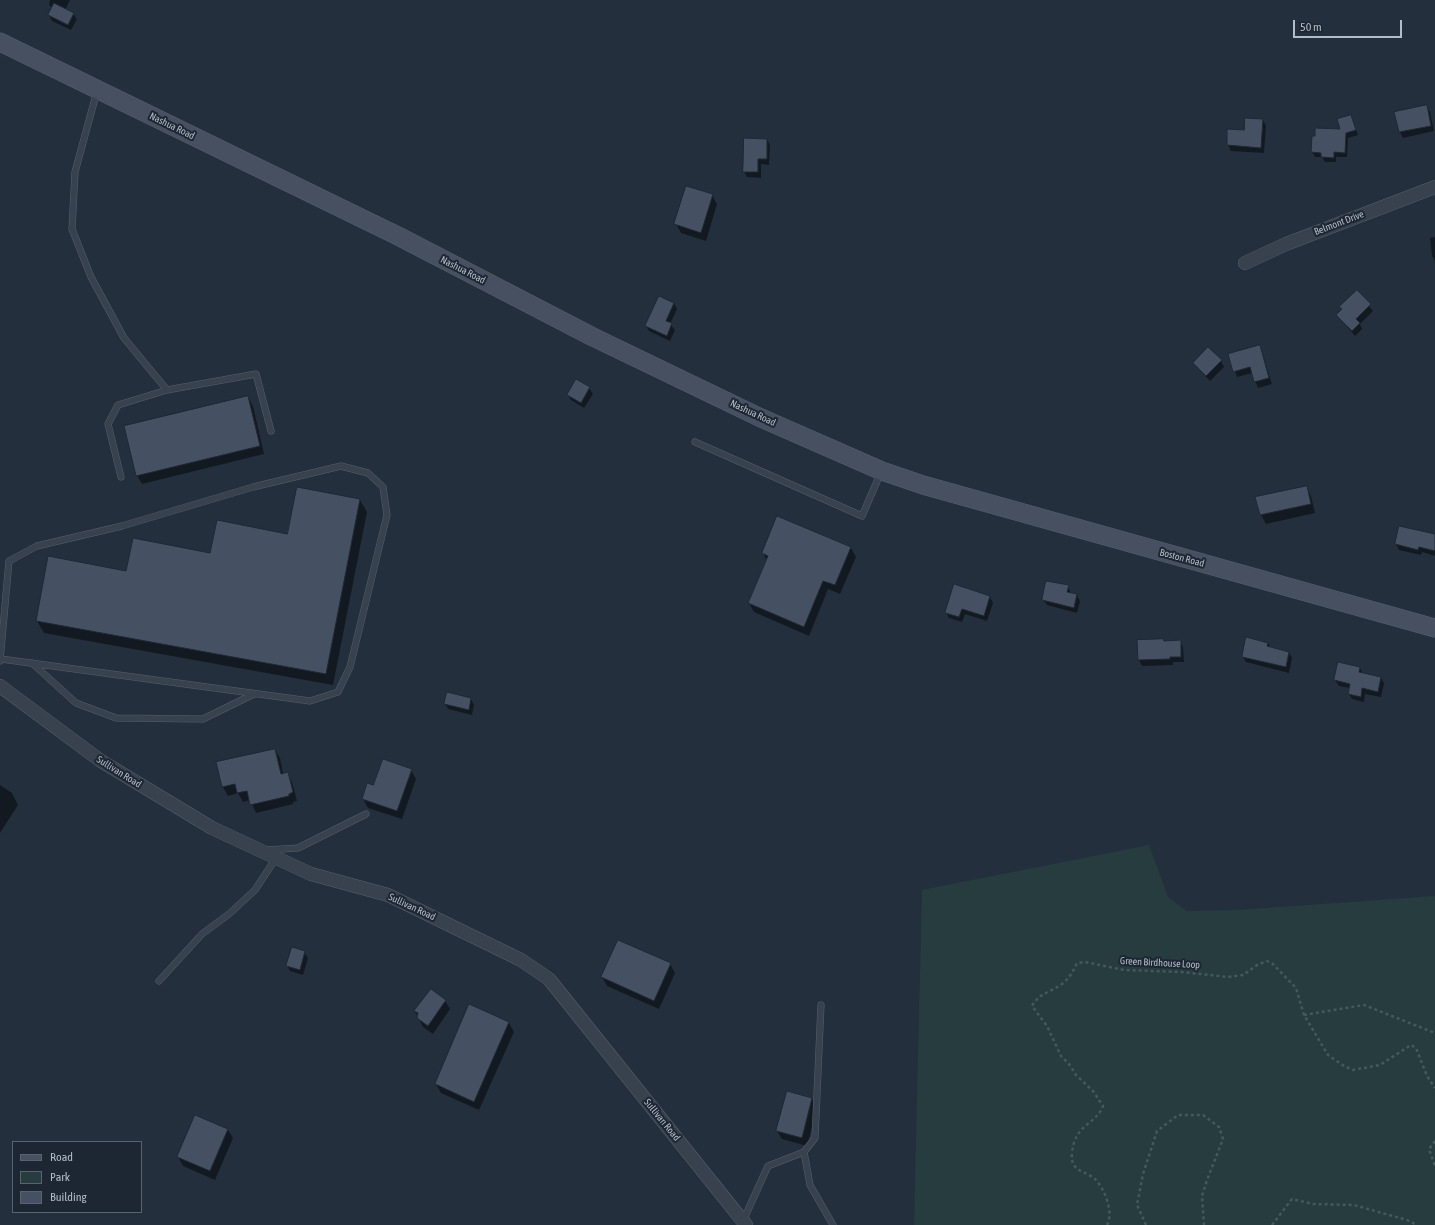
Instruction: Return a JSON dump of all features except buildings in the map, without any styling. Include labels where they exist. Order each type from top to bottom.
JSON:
[{"type":"main road","name":"Nashua Road","points":[[0,42],[398,236],[593,337],[761,418],[882,471],[930,486]]},
{"type":"main road","name":"Boston Road","points":[[930,486],[1435,628]]},
{"type":"street","name":"Belmont Drive","points":[[1245,262],[1286,244],[1435,187]]},
{"type":"street","name":"Sullivan Road","points":[[0,686],[101,761],[212,828],[311,874],[388,895],[522,960],[549,979],[745,1223]]},
{"type":"lane","points":[[98,90],[75,172],[72,229],[91,277],[124,338],[166,390]]},
{"type":"lane","points":[[121,477],[108,424],[118,405],[166,390],[256,374],[271,431]]},
{"type":"lane","points":[[695,442],[862,516],[882,471]]},
{"type":"lane","points":[[341,466],[368,473],[383,487],[386,515],[350,667],[338,692],[310,701],[1,660],[9,561],[37,546],[122,526],[253,487],[341,466]]},
{"type":"lane","points":[[32,663],[76,703],[116,718],[203,719],[255,694]]},
{"type":"lane","points":[[260,851],[298,848],[366,814]]},
{"type":"lane","points":[[159,981],[202,934],[229,914],[255,890],[276,858]]},
{"type":"lane","points":[[745,1223],[768,1166],[804,1152],[815,1138],[821,1005]]},
{"type":"lane","points":[[804,1152],[810,1185],[833,1225]]},
{"type":"path","name":"Green Birdhouse Loop","points":[[1107,1225],[1110,1210],[1101,1186],[1094,1178],[1080,1172],[1072,1162],[1075,1141],[1079,1131],[1100,1113],[1103,1106],[1093,1091],[1081,1081],[1060,1056],[1047,1026],[1032,1006],[1036,998],[1062,984],[1071,975],[1077,963],[1085,962],[1124,970],[1182,972],[1228,977],[1243,975],[1257,965],[1267,961],[1273,964],[1296,988],[1304,1015],[1328,1055],[1344,1066],[1353,1070],[1380,1065],[1411,1045],[1416,1048],[1435,1088]]},
{"type":"path","points":[[1304,1015],[1364,1005],[1435,1033]]},
{"type":"path","points":[[1146,1225],[1136,1205],[1142,1174],[1157,1131],[1178,1115],[1203,1115],[1219,1127],[1223,1140],[1202,1196],[1204,1225]]},
{"type":"path","points":[[1435,1141],[1429,1149],[1435,1166]]},
{"type":"path","points":[[1272,1225],[1292,1199],[1313,1204],[1354,1205],[1407,1220],[1417,1225]]},
{"type":"green space","points":[[1149,845],[1168,897],[1187,911],[1238,910],[1435,896],[1435,1225],[914,1225],[922,890]]}]
